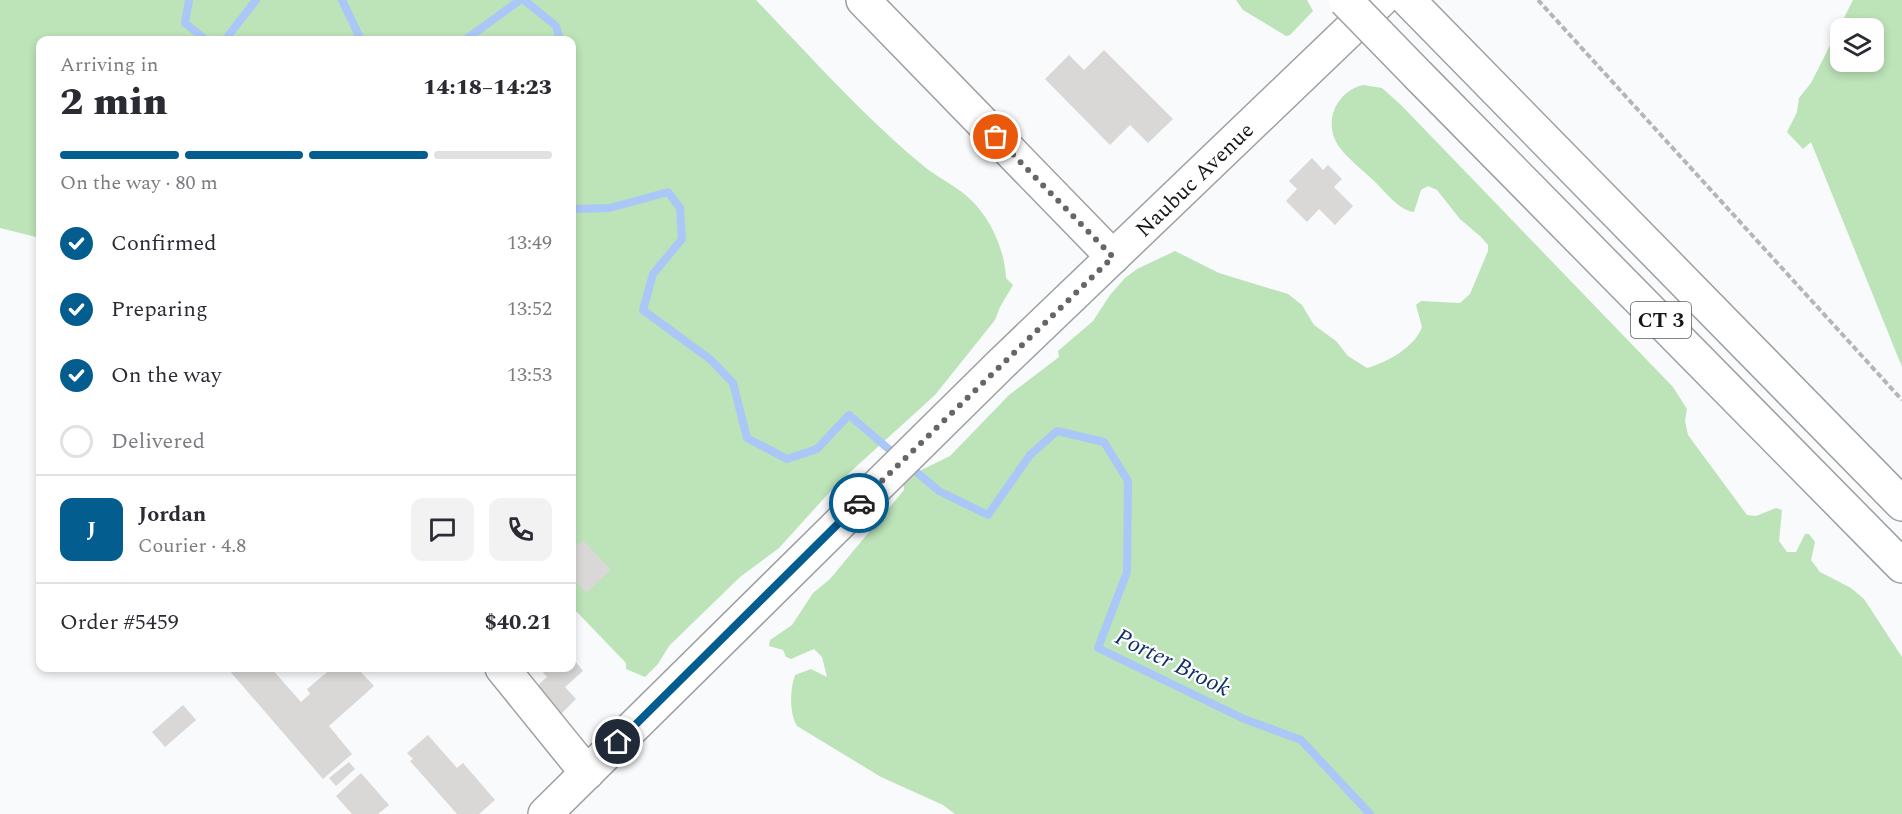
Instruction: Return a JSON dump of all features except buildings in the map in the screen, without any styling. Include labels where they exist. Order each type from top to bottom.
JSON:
[{"type":"main road","points":[[863,0],[1113,257]]},
{"type":"main road","name":"CT 3","points":[[1345,0],[1902,566]]},
{"type":"main road","name":"Naubuc Avenue","points":[[545,814],[890,473],[1381,0]]},
{"type":"main road","name":"CT 3","points":[[1408,0],[1902,504]]},
{"type":"main road","points":[[505,672],[587,773]]},
{"type":"path","points":[[1538,0],[1902,400]]},
{"type":"green space","points":[[0,0],[756,0],[882,129],[926,168],[971,200],[985,216],[996,236],[1003,257],[1006,278],[1013,285],[995,320],[935,395],[837,484],[779,548],[740,577],[669,646],[658,664],[645,677],[626,669],[626,663],[576,611],[576,36],[36,36],[36,237],[0,228]]},
{"type":"green space","points":[[1236,0],[1307,0],[1313,11],[1290,35],[1286,36],[1243,10]]},
{"type":"green space","points":[[1853,0],[1902,0],[1902,367],[1811,142],[1803,149],[1787,132],[1797,112],[1799,98],[1811,83],[1830,45],[1830,72],[1884,72],[1884,18],[1844,18]]},
{"type":"green space","points":[[1363,85],[1382,88],[1401,105],[1673,387],[1687,409],[1685,421],[1688,435],[1747,515],[1756,516],[1776,508],[1782,510],[1779,541],[1787,552],[1796,552],[1805,534],[1809,534],[1815,542],[1811,560],[1820,572],[1851,588],[1864,599],[1902,657],[1902,814],[955,814],[943,805],[881,777],[797,726],[791,701],[795,675],[811,669],[827,677],[822,657],[814,649],[791,659],[786,657],[783,650],[769,646],[770,640],[792,625],[813,593],[830,579],[904,490],[903,479],[950,456],[1009,395],[1059,357],[1058,351],[1093,321],[1110,295],[1125,278],[1137,269],[1175,251],[1219,273],[1288,294],[1302,305],[1314,325],[1336,341],[1348,356],[1367,368],[1391,358],[1413,341],[1422,327],[1416,305],[1421,301],[1460,303],[1470,294],[1488,251],[1488,245],[1460,219],[1437,190],[1428,186],[1421,190],[1414,212],[1403,208],[1348,157],[1335,139],[1332,129],[1334,110],[1345,94]]},
{"type":"waterway","name":"Porter Brook","points":[[189,0],[185,23],[201,36]]},
{"type":"waterway","name":"Porter Brook","points":[[228,36],[256,0]]},
{"type":"waterway","name":"Porter Brook","points":[[342,0],[359,36]]},
{"type":"waterway","name":"Porter Brook","points":[[470,36],[520,0]]},
{"type":"waterway","name":"Porter Brook","points":[[524,0],[556,26],[559,36]]},
{"type":"waterway","name":"Porter Brook","points":[[576,209],[610,208],[668,192],[680,208],[682,239],[653,274],[643,310],[711,360],[733,383],[747,438],[787,459],[817,449],[849,415],[898,457]]},
{"type":"waterway","name":"Porter Brook","points":[[908,465],[939,491],[988,515],[1030,455],[1057,431],[1104,442],[1128,481],[1127,572],[1098,648],[1244,719],[1301,740],[1370,814]]},
{"type":"way so far","points":[[859,503],[1113,257],[996,137]]},
{"type":"route","points":[[618,742],[859,503]]}]
